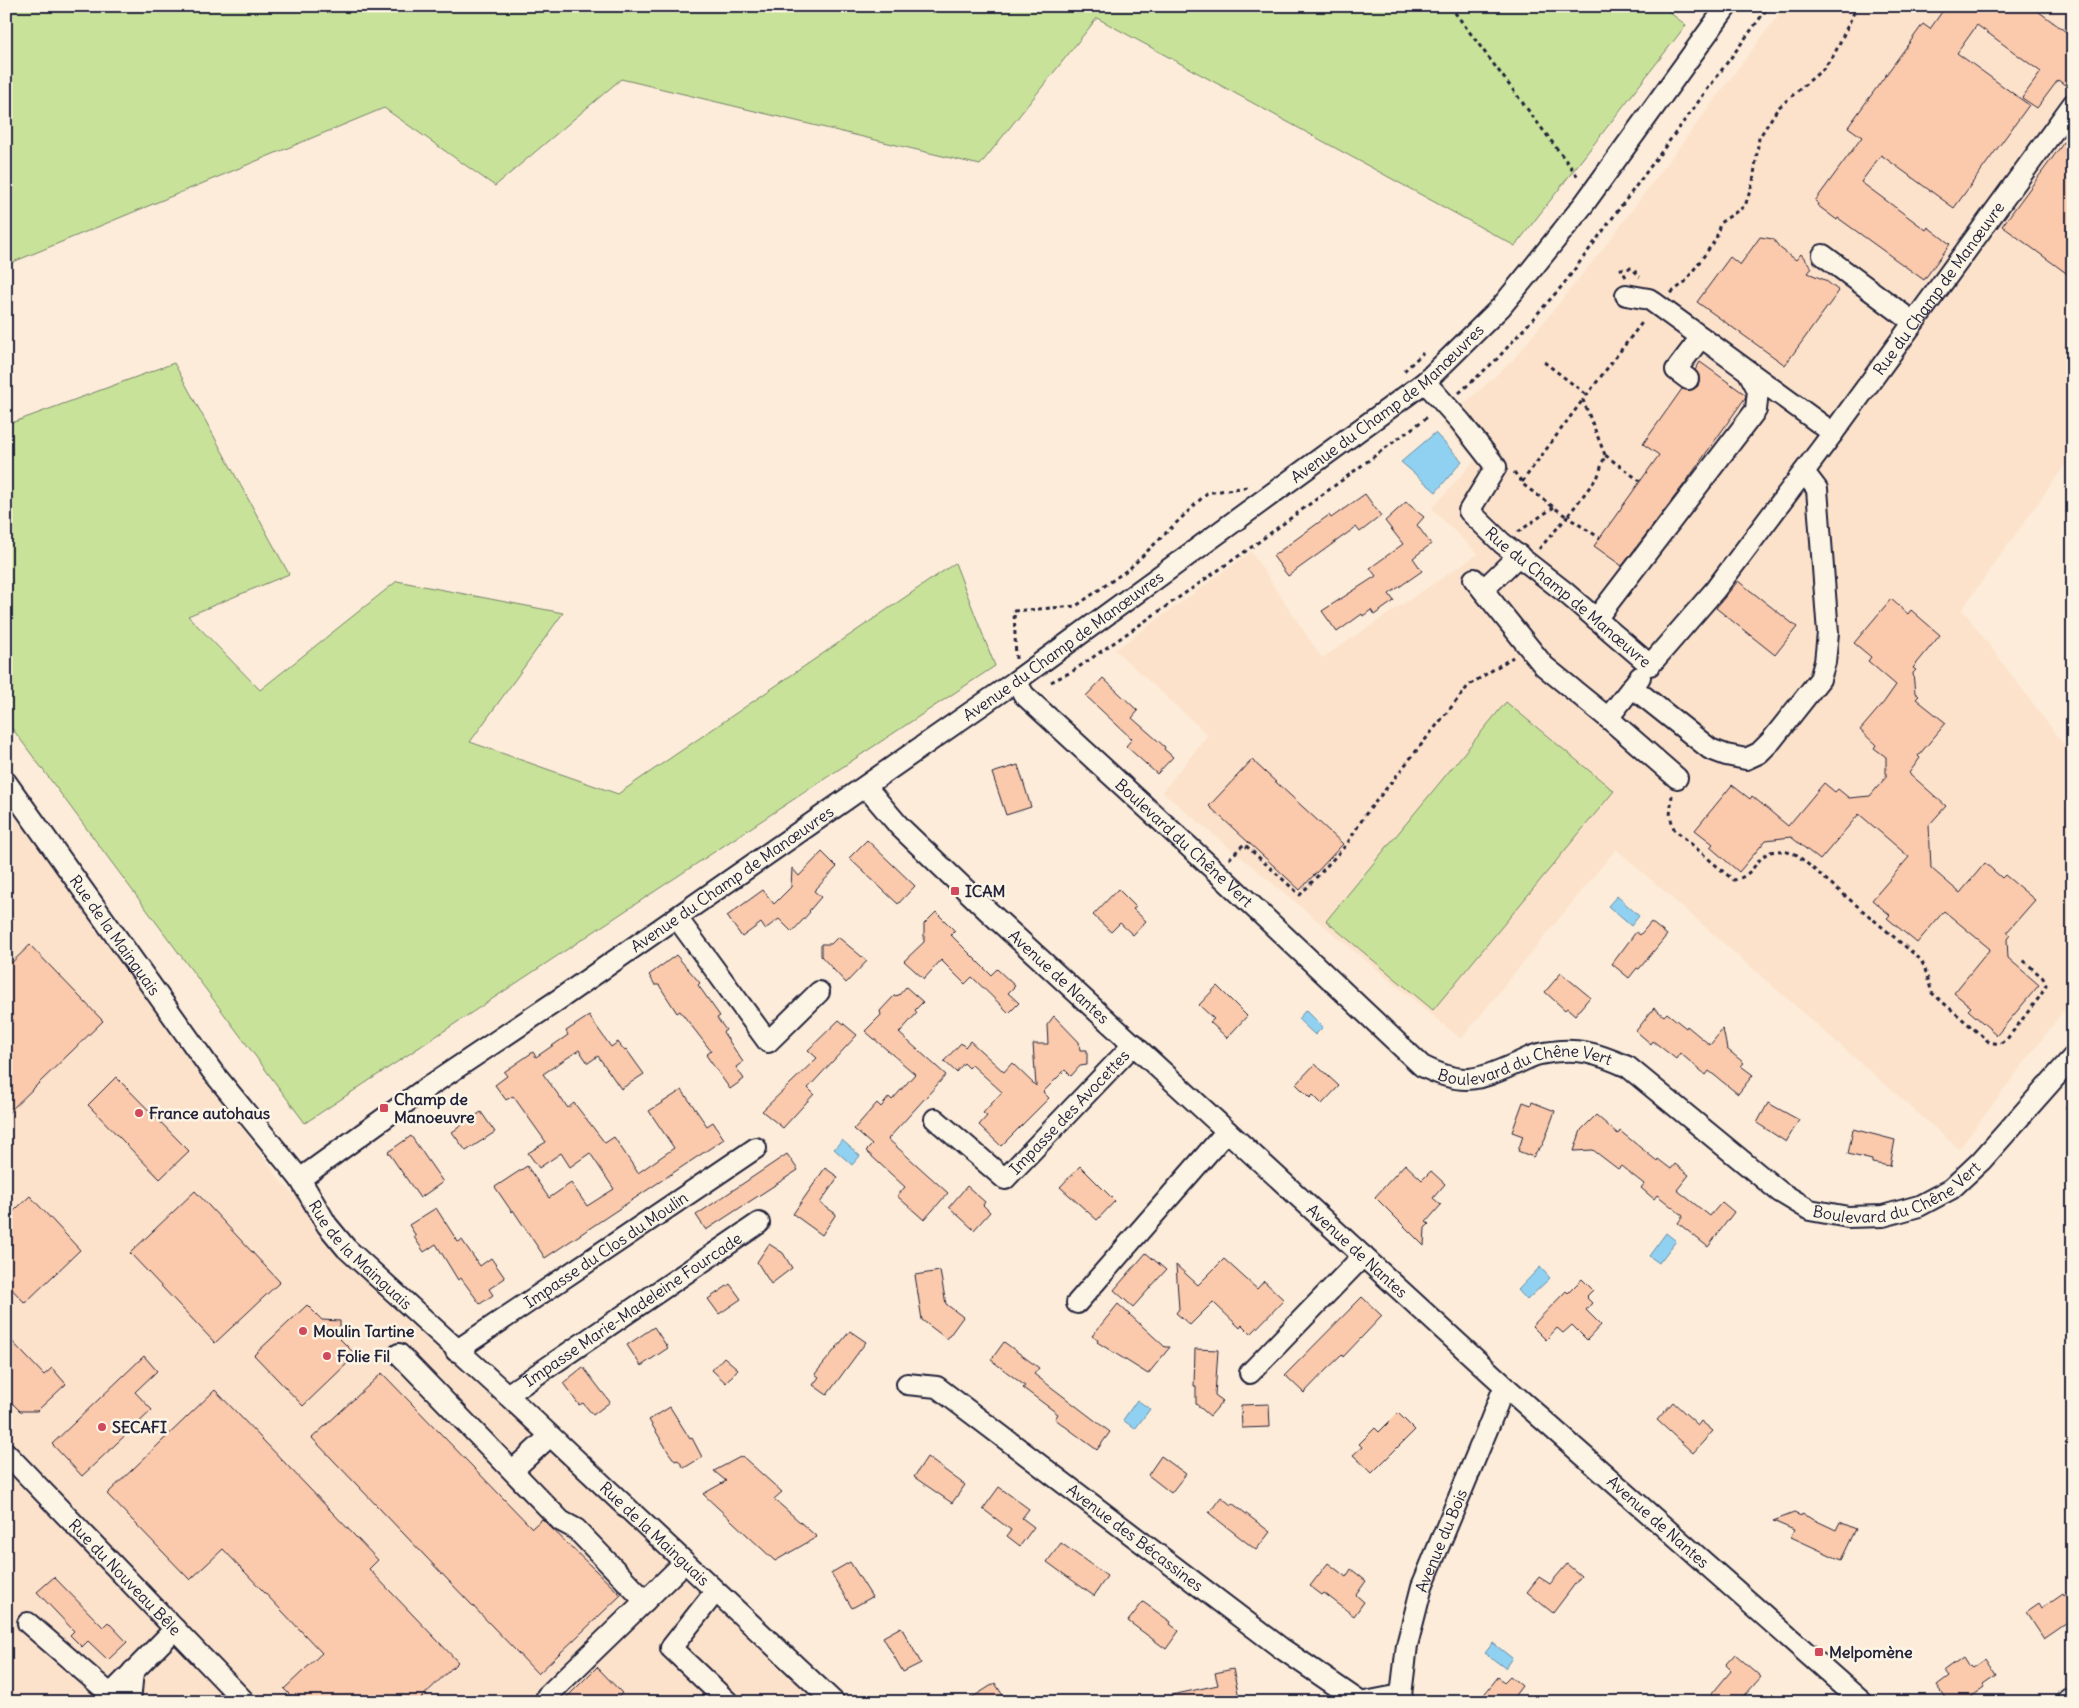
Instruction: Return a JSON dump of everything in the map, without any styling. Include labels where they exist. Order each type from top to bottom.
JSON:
[{"type":"street","name":"Avenue du Champ de Manœuvres","points":[[300,1179],[420,1093],[677,918],[1016,681],[1425,382],[1501,307],[1526,277],[1584,204],[1727,6]]},
{"type":"street","name":"Rue du Champ de Manœuvre","points":[[1425,382],[1460,421],[1496,467],[1469,511],[1496,537],[1650,665],[1715,590],[1804,472],[2073,104]]},
{"type":"street","points":[[1822,255],[1913,322]]},
{"type":"street","points":[[1626,295],[1649,299],[1833,433]]},
{"type":"street","points":[[1688,379],[1676,370],[1701,337]]},
{"type":"street","points":[[1596,619],[1756,410],[1758,390],[1748,371]]},
{"type":"street","name":"Rue du Champ de Manœuvre","points":[[1632,687],[1710,749],[1746,759],[1759,753],[1801,705],[1820,679],[1826,662],[1828,634],[1817,489],[1804,472]]},
{"type":"street","points":[[1519,555],[1479,585],[1544,666],[1677,778]]},
{"type":"street","points":[[1608,718],[1650,665]]},
{"type":"street","name":"Boulevard du Chêne Vert","points":[[1016,681],[1024,696],[1217,872],[1422,1066],[1443,1077],[1467,1080],[1491,1074],[1539,1054],[1574,1050],[1599,1054],[1628,1067],[1780,1192],[1810,1210],[1848,1216],[1883,1216],[1919,1206],[1951,1189],[1981,1161],[2073,1057]]},
{"type":"street","name":"Rue de la Mainguais","points":[[6,782],[212,1071],[300,1179],[327,1225],[346,1248],[834,1702]]},
{"type":"street","name":"Avenue de Nantes","points":[[866,787],[900,828],[1363,1256],[1507,1388],[1862,1702]]},
{"type":"street","points":[[677,918],[768,1042],[819,992]]},
{"type":"street","name":"Impasse des Avocettes","points":[[935,1119],[1005,1179],[1134,1044]]},
{"type":"street","points":[[1077,1303],[1227,1131]]},
{"type":"street","name":"Impasse du Clos du Moulin","points":[[456,1351],[756,1148]]},
{"type":"street","name":"Impasse Marie-Madeleine Fourcade","points":[[507,1396],[759,1223]]},
{"type":"street","points":[[1250,1373],[1363,1256]]},
{"type":"street","points":[[399,1354],[561,1521],[576,1529],[645,1601]]},
{"type":"street","name":"Avenue des Bécassines","points":[[907,1384],[937,1387],[1281,1648],[1360,1702]]},
{"type":"street","name":"Avenue du Bois","points":[[1403,1698],[1407,1645],[1422,1586],[1501,1395],[1507,1388]]},
{"type":"street","points":[[513,1470],[550,1436]]},
{"type":"street","name":"Rue du Nouveau Bêle","points":[[6,1453],[245,1702]]},
{"type":"street","points":[[547,1696],[684,1563]]},
{"type":"street","points":[[715,1592],[672,1648],[728,1702]]},
{"type":"street","points":[[28,1623],[106,1698],[175,1629]]},
{"type":"street","points":[[130,1702],[133,1671]]},
{"type":"street","points":[[2066,1702],[2073,1697]]},
{"type":"street","points":[[1365,1702],[1403,1698]]},
{"type":"path","points":[[1450,6],[1582,182]]},
{"type":"path","points":[[1685,282],[1716,239],[1720,222],[1745,206],[1753,182],[1759,138],[1778,108],[1823,69],[1834,55],[1858,6]]},
{"type":"path","points":[[1522,482],[1648,314]]},
{"type":"path","points":[[1399,375],[1426,351]]},
{"type":"path","points":[[1544,362],[1587,395]]},
{"type":"path","points":[[1583,400],[1605,456],[1640,481]]},
{"type":"path","points":[[1567,517],[1598,476],[1605,456]]},
{"type":"path","points":[[1513,470],[1522,482],[1567,517],[1600,538]]},
{"type":"path","points":[[1016,681],[1014,611],[1076,606],[1130,568],[1207,494],[1256,485]]},
{"type":"path","points":[[1217,872],[1244,844],[1300,895],[1347,844],[1365,815],[1468,685],[1510,660],[1527,646]]},
{"type":"path","points":[[1677,778],[1670,803],[1670,816],[1674,829],[1719,868],[1734,880],[1740,879],[1760,858],[1771,852],[1784,850],[1797,855],[1920,959],[1932,993],[1989,1042],[1999,1044],[2007,1039],[2041,995],[2046,985],[2043,978],[2022,959]]},
{"type":"path","points":[[2066,1109],[2073,1101]]},
{"type":"shaded area","points":[[1785,6],[2073,6],[2073,454],[1962,609],[2073,757],[2073,998],[1959,1149],[1616,849],[1461,1039],[1162,792],[1208,735],[1115,650],[1251,552],[1322,658],[1478,554],[1432,509],[1475,460],[1442,424],[1513,360],[1602,250]]},
{"type":"shaded area","points":[[6,801],[283,1184],[837,1702],[6,1702]]},
{"type":"green space","points":[[6,6],[1661,6],[1686,25],[1515,246],[1097,18],[980,165],[621,79],[495,186],[384,108],[6,265]]},
{"type":"green space","points":[[174,363],[289,574],[188,616],[260,690],[397,581],[563,613],[470,742],[618,794],[955,563],[995,666],[305,1123],[6,720],[6,425]]},
{"type":"green space","points":[[1506,702],[1614,791],[1433,1010],[1326,921]]},
{"type":"water","points":[[1435,433],[1462,461],[1436,492],[1401,462]]},
{"type":"water","points":[[1617,896],[1639,916],[1631,926],[1608,906]]},
{"type":"water","points":[[1306,1010],[1323,1027],[1315,1035],[1298,1019]]},
{"type":"water","points":[[842,1140],[860,1156],[852,1165],[834,1149]]},
{"type":"water","points":[[1666,1233],[1676,1241],[1659,1263],[1649,1256]]},
{"type":"water","points":[[1540,1267],[1550,1278],[1527,1300],[1518,1290]]},
{"type":"water","points":[[1137,1400],[1150,1409],[1135,1429],[1123,1420]]},
{"type":"water","points":[[1493,1643],[1512,1658],[1505,1668],[1485,1653]]},
{"type":"building","points":[[1946,6],[2031,6],[2073,37],[2073,75],[2065,85],[2058,80],[2037,108],[2022,98],[2041,72],[1977,25],[1957,53],[2029,105],[1954,208],[1881,155],[1861,182],[1926,230],[1928,227],[1950,244],[1924,280],[1838,218],[1837,220],[1817,205],[1818,203],[1815,201],[1862,137],[1848,127],[1923,24],[1930,29]]},
{"type":"building","points":[[2073,130],[2073,278],[2002,226]]},
{"type":"building","points":[[1760,237],[1773,239],[1780,248],[1796,260],[1801,254],[1812,268],[1808,273],[1825,280],[1839,291],[1785,365],[1697,302],[1730,257],[1740,265]]},
{"type":"building","points":[[1700,362],[1746,395],[1745,398],[1685,483],[1622,566],[1594,546],[1659,455],[1643,444],[1682,389],[1692,390],[1698,386],[1699,375],[1695,370]]},
{"type":"building","points":[[1365,494],[1381,516],[1360,532],[1356,527],[1288,576],[1273,556],[1329,515],[1331,518]]},
{"type":"building","points":[[1406,502],[1424,517],[1417,525],[1431,544],[1413,558],[1422,571],[1389,594],[1394,601],[1374,615],[1371,610],[1363,616],[1362,614],[1337,632],[1322,611],[1376,576],[1370,568],[1403,544],[1385,521]]},
{"type":"building","points":[[1738,581],[1797,627],[1775,655],[1716,608]]},
{"type":"building","points":[[1891,599],[1908,614],[1911,610],[1940,635],[1913,668],[1916,670],[1913,673],[1915,693],[1919,696],[1916,699],[1946,723],[1918,756],[1920,758],[1909,773],[1946,806],[1929,825],[1931,868],[1960,893],[1985,863],[2002,878],[2005,875],[2035,900],[2007,932],[2010,935],[2007,939],[2008,958],[2039,985],[1997,1035],[1968,1010],[1971,1007],[1954,993],[1990,949],[1944,911],[1917,943],[1887,918],[1890,915],[1872,900],[1909,857],[1859,814],[1820,860],[1791,837],[1766,840],[1739,872],[1710,847],[1713,844],[1695,830],[1732,785],[1750,799],[1752,796],[1788,826],[1824,783],[1835,792],[1838,789],[1849,798],[1870,796],[1886,777],[1886,757],[1874,748],[1876,745],[1860,730],[1896,685],[1868,661],[1871,657],[1854,643]]},
{"type":"building","points":[[1103,678],[1138,711],[1132,718],[1165,747],[1164,749],[1173,757],[1157,774],[1126,746],[1132,739],[1086,696]]},
{"type":"building","points":[[1252,760],[1343,844],[1300,890],[1209,806]]},
{"type":"building","points":[[1018,765],[1031,807],[1006,815],[992,773]]},
{"type":"building","points":[[867,840],[915,886],[898,904],[849,858]]},
{"type":"building","points":[[822,852],[837,867],[814,891],[821,897],[792,932],[779,919],[765,929],[761,923],[742,937],[727,916],[763,890],[774,904],[791,887],[792,868],[799,876]]},
{"type":"building","points":[[1118,889],[1136,907],[1133,909],[1146,921],[1133,935],[1120,923],[1111,932],[1093,915]]},
{"type":"building","points":[[936,912],[955,931],[951,935],[991,975],[997,969],[1015,986],[1008,993],[1019,1003],[1009,1013],[972,977],[965,984],[941,960],[924,979],[904,961],[924,942],[924,924]]},
{"type":"building","points":[[1651,922],[1667,935],[1639,969],[1637,968],[1629,978],[1612,964],[1636,932],[1640,935]]},
{"type":"building","points":[[838,937],[867,961],[846,983],[821,956],[821,944],[831,944]]},
{"type":"building","points":[[30,945],[103,1021],[6,1115],[6,968]]},
{"type":"building","points":[[676,955],[700,983],[698,985],[720,1016],[717,1018],[726,1030],[723,1032],[743,1062],[736,1067],[744,1079],[730,1089],[706,1055],[711,1051],[680,1011],[677,1013],[659,985],[655,985],[649,975]]},
{"type":"building","points":[[1561,973],[1590,997],[1575,1015],[1567,1008],[1565,1010],[1545,992]]},
{"type":"building","points":[[1217,986],[1247,1016],[1227,1038],[1210,1022],[1214,1019],[1199,1005]]},
{"type":"building","points":[[906,987],[923,1002],[915,1010],[917,1013],[899,1033],[946,1075],[888,1139],[948,1193],[924,1220],[897,1196],[905,1187],[866,1151],[872,1145],[854,1129],[877,1103],[881,1107],[889,1097],[892,1100],[915,1074],[865,1031],[881,1015],[880,1011],[894,996],[899,995]]},
{"type":"building","points":[[1654,1008],[1664,1016],[1667,1013],[1686,1028],[1687,1026],[1710,1045],[1723,1029],[1727,1049],[1744,1063],[1741,1066],[1753,1075],[1738,1094],[1709,1071],[1706,1075],[1680,1053],[1676,1059],[1653,1041],[1651,1044],[1636,1031]]},
{"type":"building","points":[[589,1016],[611,1047],[618,1042],[624,1050],[626,1049],[644,1074],[621,1089],[598,1056],[588,1063],[579,1050],[543,1074],[568,1108],[574,1103],[605,1143],[614,1137],[638,1173],[674,1148],[649,1111],[682,1090],[707,1126],[713,1122],[724,1139],[545,1258],[495,1187],[527,1166],[549,1198],[571,1183],[587,1206],[614,1189],[590,1153],[570,1167],[561,1153],[539,1168],[528,1153],[546,1142],[513,1096],[506,1100],[495,1085],[507,1076],[504,1072],[533,1052],[536,1057],[568,1035],[566,1031]]},
{"type":"building","points":[[1054,1016],[1079,1042],[1080,1050],[1087,1050],[1087,1065],[1080,1066],[1071,1076],[1065,1070],[1043,1092],[1049,1098],[1001,1146],[979,1125],[987,1116],[983,1113],[1002,1092],[972,1065],[969,1068],[964,1063],[956,1072],[944,1061],[961,1043],[965,1047],[970,1041],[1004,1072],[1012,1063],[1036,1086],[1033,1044],[1048,1044],[1047,1025]]},
{"type":"building","points":[[839,1020],[857,1035],[808,1088],[814,1094],[783,1128],[762,1111],[817,1058],[808,1050]]},
{"type":"building","points":[[1315,1064],[1339,1086],[1322,1104],[1313,1095],[1310,1098],[1296,1084]]},
{"type":"building","points":[[116,1077],[189,1151],[160,1179],[88,1105]]},
{"type":"building","points":[[1523,1102],[1531,1105],[1532,1102],[1555,1111],[1543,1144],[1533,1157],[1518,1151],[1523,1136],[1512,1132]]},
{"type":"building","points":[[1768,1103],[1799,1120],[1786,1142],[1757,1123]]},
{"type":"building","points":[[481,1112],[495,1132],[466,1151],[452,1132]]},
{"type":"building","points":[[1596,1115],[1618,1134],[1620,1131],[1657,1161],[1658,1159],[1671,1169],[1675,1164],[1689,1175],[1677,1190],[1710,1216],[1722,1202],[1734,1212],[1708,1247],[1678,1223],[1683,1216],[1657,1195],[1654,1199],[1641,1188],[1644,1184],[1621,1166],[1618,1169],[1593,1150],[1574,1151],[1581,1130]]},
{"type":"building","points":[[1853,1129],[1895,1140],[1890,1166],[1872,1163],[1872,1160],[1848,1154]]},
{"type":"building","points":[[411,1136],[443,1182],[420,1198],[388,1152]]},
{"type":"building","points":[[787,1154],[798,1170],[706,1230],[696,1215]]},
{"type":"building","points":[[1405,1164],[1422,1180],[1431,1171],[1445,1184],[1433,1198],[1441,1205],[1426,1222],[1429,1224],[1425,1228],[1424,1246],[1375,1197]]},
{"type":"building","points":[[1080,1166],[1115,1201],[1097,1220],[1060,1187]]},
{"type":"building","points":[[825,1168],[838,1177],[820,1203],[836,1214],[822,1235],[793,1214]]},
{"type":"building","points":[[967,1186],[985,1202],[983,1205],[990,1212],[974,1230],[949,1207]]},
{"type":"building","points":[[195,1191],[280,1282],[215,1343],[130,1253]]},
{"type":"building","points":[[30,1196],[80,1250],[25,1303],[6,1283],[6,1218]]},
{"type":"building","points":[[436,1208],[458,1242],[462,1240],[480,1266],[491,1258],[505,1278],[489,1289],[493,1295],[480,1304],[461,1278],[458,1280],[436,1244],[424,1252],[414,1237],[416,1236],[409,1225]]},
{"type":"building","points":[[769,1244],[783,1253],[792,1268],[771,1284],[757,1262]]},
{"type":"building","points":[[1146,1253],[1166,1270],[1133,1307],[1114,1290]]},
{"type":"building","points":[[1224,1259],[1257,1289],[1264,1281],[1284,1300],[1251,1334],[1242,1325],[1240,1328],[1213,1302],[1190,1325],[1176,1313],[1179,1309],[1176,1265],[1198,1285]]},
{"type":"building","points":[[940,1271],[946,1304],[963,1317],[947,1339],[922,1320],[915,1275]]},
{"type":"building","points":[[1582,1279],[1593,1290],[1586,1297],[1592,1303],[1586,1310],[1601,1325],[1587,1340],[1572,1325],[1563,1333],[1557,1328],[1546,1340],[1532,1326],[1566,1291],[1568,1293]]},
{"type":"building","points":[[730,1284],[741,1299],[719,1314],[708,1299]]},
{"type":"building","points":[[1362,1297],[1382,1316],[1343,1357],[1342,1355],[1304,1393],[1285,1375]]},
{"type":"building","points":[[1118,1304],[1165,1347],[1170,1347],[1148,1374],[1097,1342],[1098,1340],[1092,1336]]},
{"type":"building","points":[[307,1305],[322,1320],[340,1321],[340,1339],[356,1355],[303,1406],[254,1355]]},
{"type":"building","points":[[654,1327],[668,1348],[641,1366],[627,1345]]},
{"type":"building","points":[[850,1331],[866,1342],[827,1395],[813,1385],[819,1377],[815,1374]]},
{"type":"building","points":[[6,1335],[44,1375],[52,1368],[66,1384],[37,1411],[20,1411],[6,1397]]},
{"type":"building","points":[[1004,1342],[1039,1368],[1034,1374],[1110,1432],[1097,1450],[1055,1419],[1058,1414],[1023,1388],[1025,1386],[991,1360]]},
{"type":"building","points":[[1195,1349],[1218,1350],[1215,1395],[1223,1401],[1210,1416],[1196,1404],[1196,1386],[1194,1386]]},
{"type":"building","name":"SECAFI","points":[[144,1356],[157,1371],[135,1392],[152,1410],[82,1476],[52,1444]]},
{"type":"building","points":[[724,1357],[738,1369],[726,1383],[712,1370]]},
{"type":"building","points":[[583,1367],[610,1402],[593,1415],[583,1403],[579,1405],[563,1383]]},
{"type":"building","points":[[382,1373],[532,1528],[542,1519],[621,1595],[538,1674],[312,1438]]},
{"type":"building","points":[[215,1390],[378,1560],[369,1569],[458,1662],[417,1702],[297,1702],[284,1689],[322,1653],[223,1549],[190,1580],[107,1494]]},
{"type":"building","points":[[1673,1402],[1698,1425],[1701,1421],[1713,1431],[1693,1453],[1657,1420]]},
{"type":"building","points":[[1269,1404],[1270,1427],[1242,1428],[1241,1405]]},
{"type":"building","points":[[670,1407],[690,1439],[692,1438],[702,1457],[684,1468],[669,1453],[649,1420]]},
{"type":"building","points":[[1398,1413],[1415,1430],[1372,1473],[1353,1455],[1362,1447],[1359,1444],[1375,1428],[1379,1432]]},
{"type":"building","points":[[742,1456],[782,1492],[774,1499],[817,1537],[775,1561],[703,1494],[726,1481],[714,1471]]},
{"type":"building","points":[[1161,1456],[1186,1474],[1171,1493],[1148,1475]]},
{"type":"building","points":[[927,1457],[965,1485],[952,1503],[914,1477]]},
{"type":"building","points":[[999,1487],[1029,1509],[1022,1518],[1034,1527],[1020,1546],[1007,1536],[1011,1530],[983,1509]]},
{"type":"building","points":[[1221,1497],[1231,1505],[1232,1503],[1270,1532],[1256,1550],[1209,1513]]},
{"type":"building","points":[[1794,1513],[1801,1516],[1802,1514],[1836,1530],[1840,1522],[1856,1529],[1841,1560],[1791,1537],[1794,1530],[1773,1521]]},
{"type":"building","points":[[1061,1543],[1107,1576],[1094,1596],[1047,1562]]},
{"type":"building","points":[[850,1562],[872,1597],[852,1608],[831,1573]]},
{"type":"building","points":[[1328,1563],[1346,1577],[1351,1569],[1366,1581],[1356,1595],[1364,1602],[1354,1616],[1324,1593],[1322,1595],[1310,1586]]},
{"type":"building","points":[[1567,1564],[1581,1576],[1553,1613],[1527,1592],[1539,1577],[1550,1584]]},
{"type":"building","points":[[54,1577],[103,1627],[108,1622],[127,1642],[108,1660],[88,1641],[82,1647],[70,1635],[74,1631],[37,1592]]},
{"type":"building","points":[[2073,1589],[2073,1619],[2044,1639],[2026,1612],[2039,1603],[2042,1608]]},
{"type":"building","points":[[1143,1602],[1171,1622],[1170,1624],[1179,1631],[1166,1649],[1128,1621]]},
{"type":"building","points":[[901,1627],[921,1663],[903,1672],[883,1637]]},
{"type":"building","points":[[1735,1654],[1761,1677],[1739,1702],[1719,1702],[1711,1695],[1731,1671],[1725,1665]]},
{"type":"building","points":[[1963,1658],[1968,1666],[1972,1667],[1985,1658],[1996,1675],[1983,1684],[1985,1687],[1964,1702],[1949,1702],[1937,1685],[1949,1676],[1945,1671]]},
{"type":"building","points":[[597,1667],[622,1693],[614,1702],[562,1702]]},
{"type":"building","points":[[1233,1669],[1240,1702],[1173,1702],[1172,1695],[1218,1685],[1215,1673]]},
{"type":"building","points":[[1510,1676],[1522,1686],[1510,1702],[1478,1702],[1498,1677],[1504,1682]]},
{"type":"building","points":[[995,1683],[1007,1702],[965,1702]]},
{"type":"place","name":"ICAM","points":[[955,891]]},
{"type":"place","name":"Champ de Manoeuvre","points":[[384,1108]]},
{"type":"place","name":"France autohaus","points":[[139,1113]]},
{"type":"place","name":"Moulin Tartine","points":[[303,1331]]},
{"type":"place","name":"Folie Fil","points":[[327,1356]]},
{"type":"place","name":"SECAFI","points":[[102,1427]]},
{"type":"place","name":"Melpomène","points":[[1819,1652]]}]
